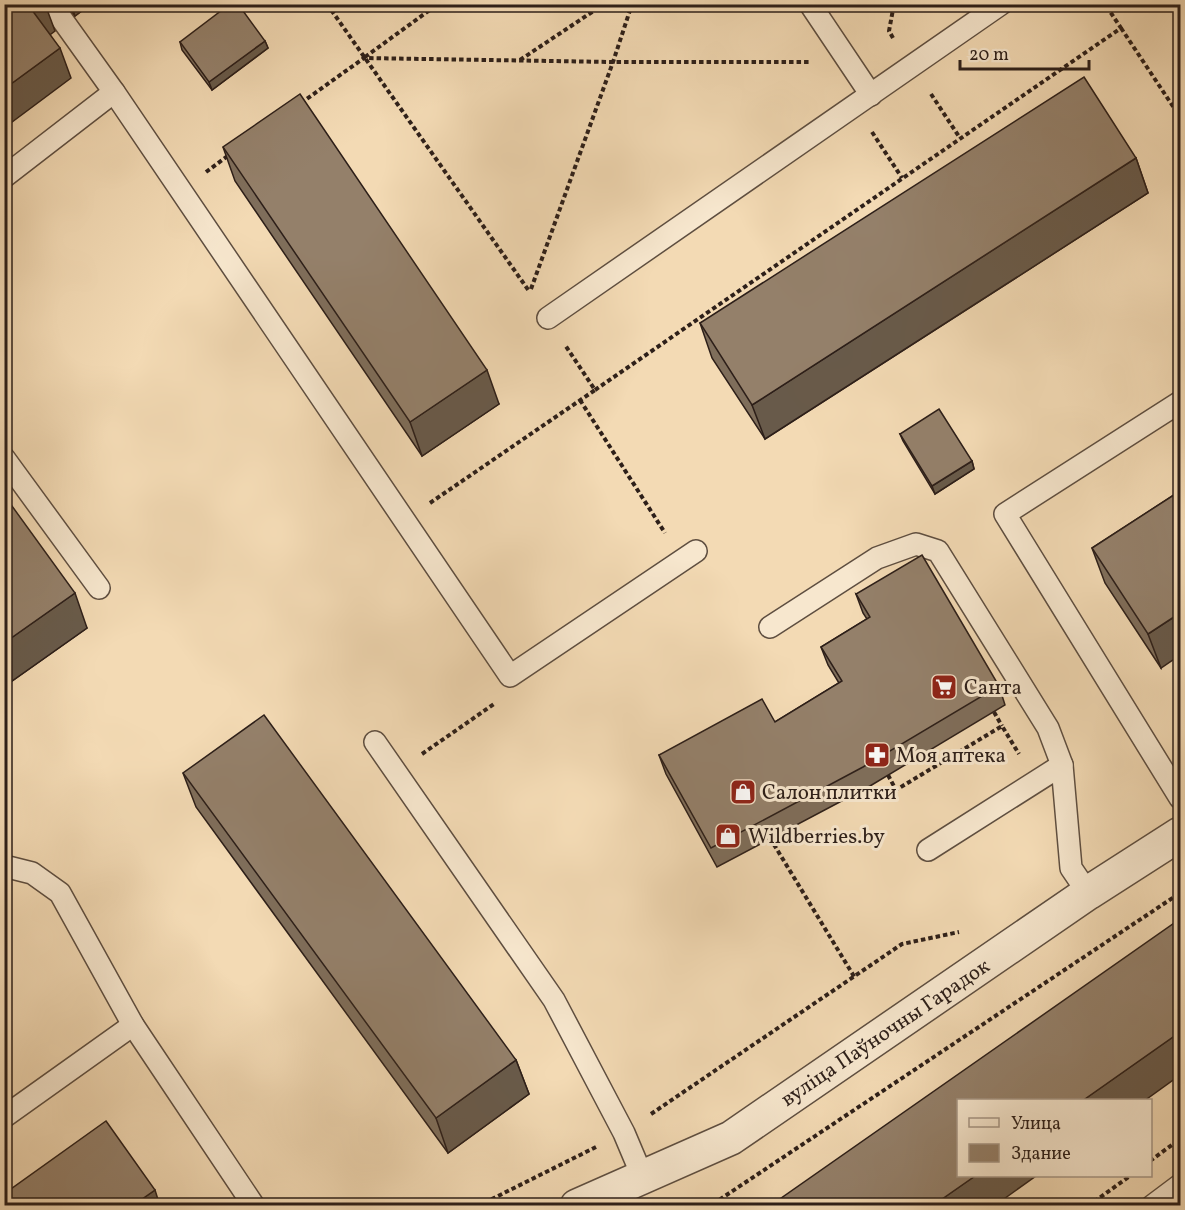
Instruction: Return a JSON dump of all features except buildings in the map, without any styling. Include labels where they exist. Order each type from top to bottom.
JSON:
[{"type":"street","name":"вуліца Паўночны Гарадок","points":[[577,1206],[732,1138],[1088,893],[1180,834]]},
{"type":"lane","points":[[51,4],[181,190],[510,676],[689,556]]},
{"type":"lane","points":[[810,4],[863,101]]},
{"type":"lane","points":[[548,318],[1001,4]]},
{"type":"lane","points":[[4,177],[114,92]]},
{"type":"lane","points":[[1180,402],[1005,514],[1180,798]]},
{"type":"lane","points":[[4,458],[99,588]]},
{"type":"lane","points":[[770,627],[877,558],[916,544],[938,551],[1048,728],[1062,765],[1071,868],[1088,893]]},
{"type":"lane","points":[[375,742],[554,1000],[624,1133],[643,1178]]},
{"type":"lane","points":[[928,850],[1062,765]]},
{"type":"lane","points":[[4,866],[32,873],[60,893],[133,1025],[254,1206]]},
{"type":"lane","points":[[4,1117],[133,1025]]},
{"type":"lane","points":[[1152,1206],[1180,1185]]},
{"type":"path","points":[[327,4],[530,292],[632,4]]},
{"type":"path","points":[[297,106],[438,4]]},
{"type":"path","points":[[519,61],[604,4]]},
{"type":"path","points":[[1105,4],[1180,117]]},
{"type":"path","points":[[405,520],[1121,28]]},
{"type":"path","points":[[364,58],[814,62]]},
{"type":"path","points":[[863,101],[902,178]]},
{"type":"path","points":[[181,190],[239,148]]},
{"type":"path","points":[[548,318],[595,390]]},
{"type":"path","points":[[580,400],[689,556]]},
{"type":"path","points":[[397,772],[518,687],[510,676]]},
{"type":"path","points":[[994,712],[1002,726]]},
{"type":"path","points":[[770,838],[855,978]]},
{"type":"path","points":[[706,1206],[716,1202],[1180,893]]},
{"type":"path","points":[[478,1206],[624,1133],[902,944],[967,931]]},
{"type":"path","points":[[1152,1160],[1180,1139]]},
{"type":"path","points":[[1088,1206],[1129,1177]]},
{"type":"place","name":"Санта","points":[[944,687]]},
{"type":"place","name":"Моя аптека","points":[[877,755]]},
{"type":"place","name":"Салон плитки","points":[[743,792]]},
{"type":"place","name":"Wildberries.by","points":[[728,836]]}]
